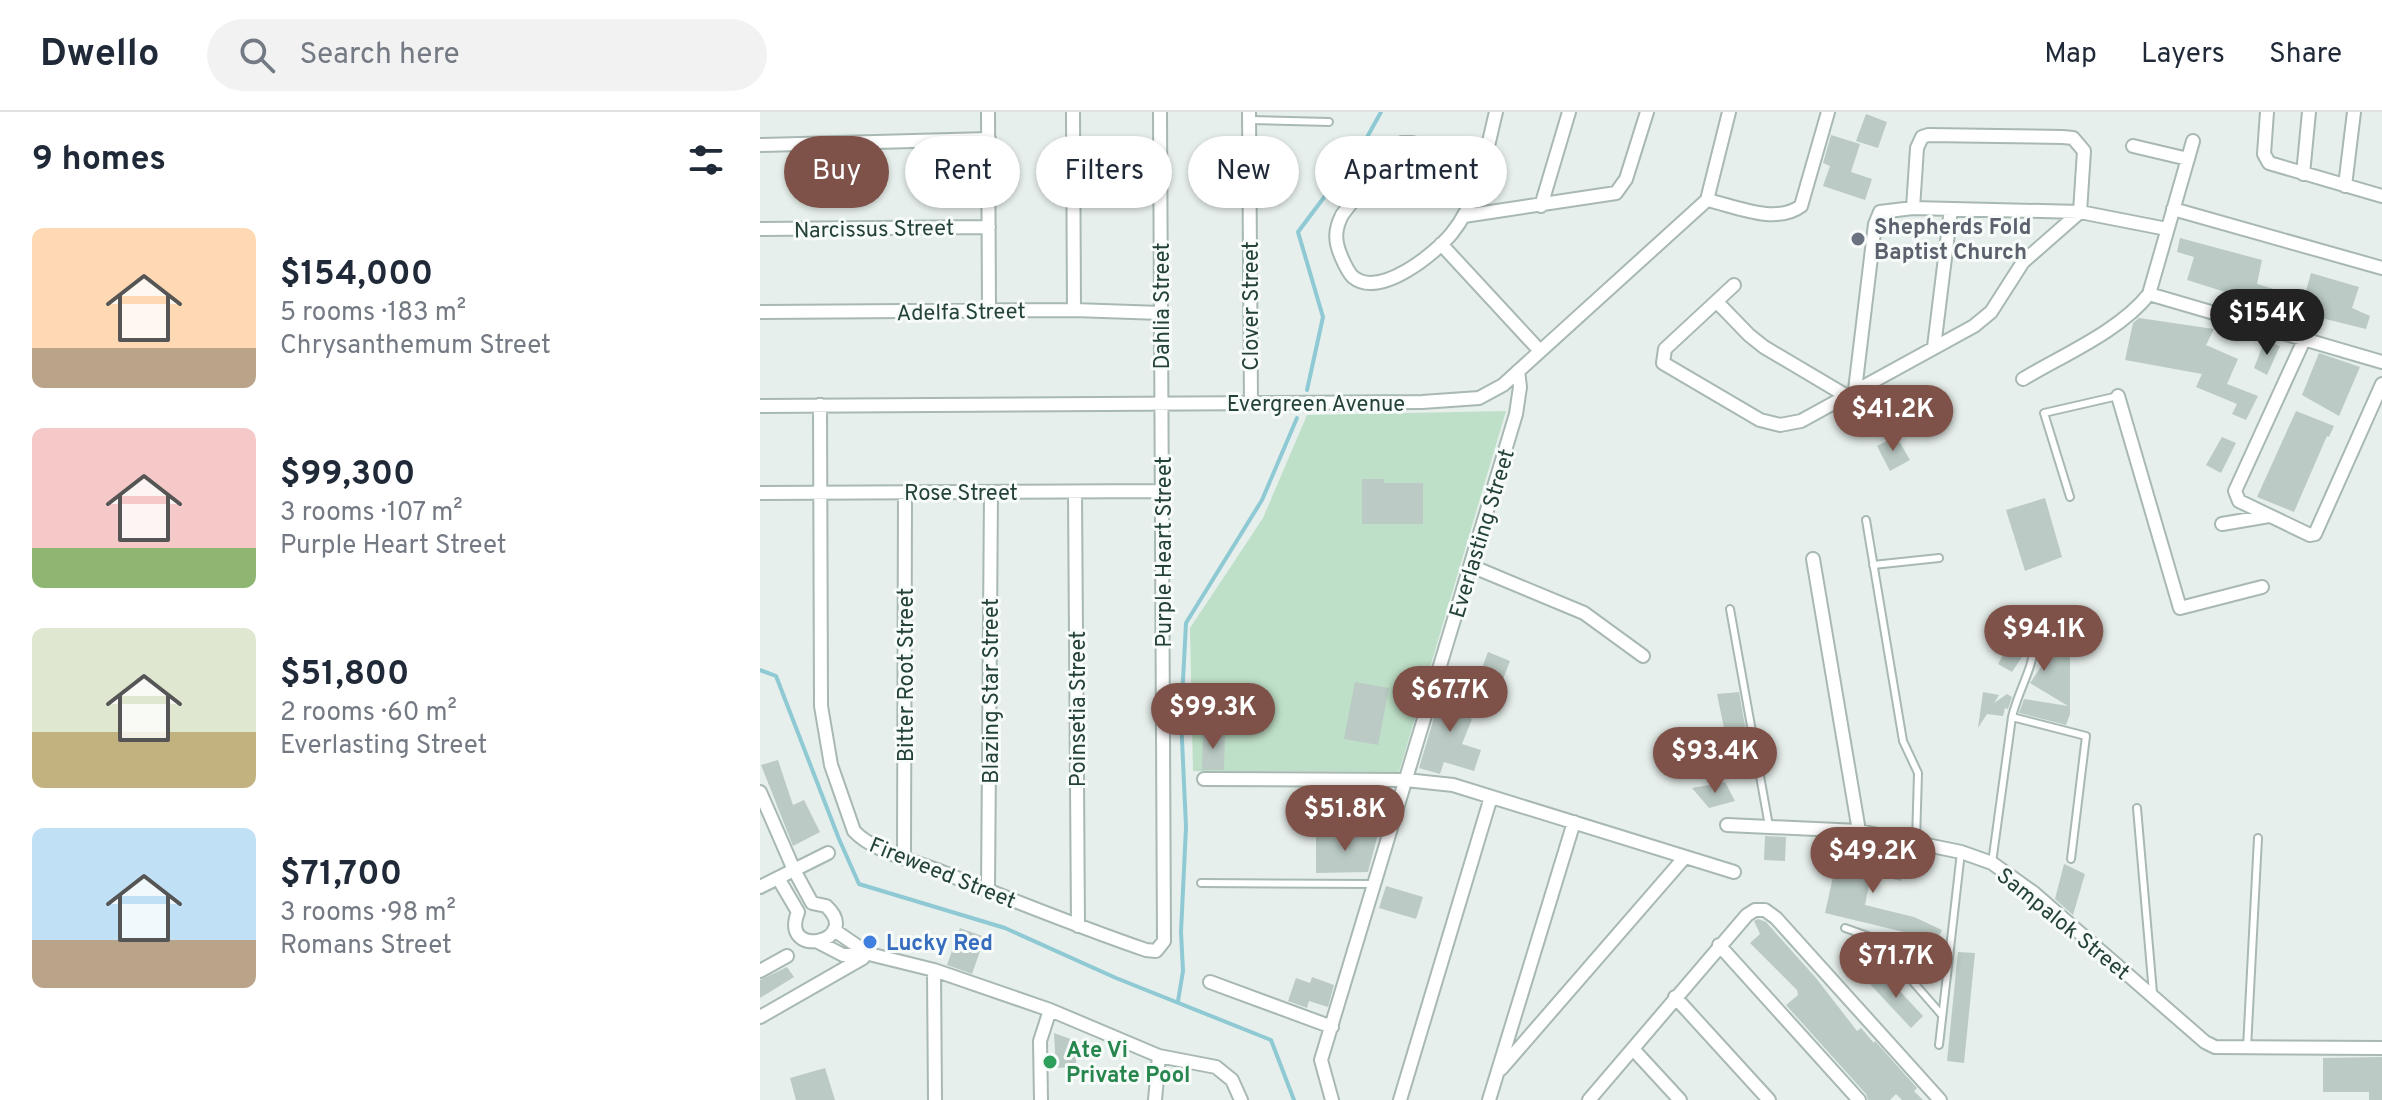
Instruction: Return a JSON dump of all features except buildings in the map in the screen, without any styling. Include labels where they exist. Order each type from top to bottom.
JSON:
[{"type":"street","points":[[988,112],[989,136]]},
{"type":"street","points":[[1073,112],[1074,310]]},
{"type":"street","name":"Dahlia Street","points":[[1160,112],[1162,404]]},
{"type":"street","points":[[1490,136],[1496,112]]},
{"type":"street","points":[[1541,206],[1569,112]]},
{"type":"street","points":[[1464,216],[1616,193],[1623,187],[1647,112]]},
{"type":"street","points":[[1729,112],[1707,200],[1773,215],[1786,214],[1801,206],[1828,112]]},
{"type":"street","points":[[2267,112],[2265,160],[2269,163],[2382,196]]},
{"type":"street","points":[[2303,174],[2309,112]]},
{"type":"street","points":[[2345,186],[2354,112]]},
{"type":"street","name":"Clover Street","points":[[1249,116],[1251,403]]},
{"type":"street","points":[[1734,285],[1665,349],[1662,358],[1666,365],[1760,420],[1780,425],[1801,421],[1983,320],[2023,262],[2080,212],[2084,151],[2073,138],[1937,134],[1922,137],[1917,148],[1913,208]]},
{"type":"street","points":[[760,145],[905,141]]},
{"type":"street","points":[[2023,379],[2119,322],[2140,306],[2149,294],[2193,141]]},
{"type":"street","points":[[2133,146],[2188,159]]},
{"type":"street","name":"Evergreen Avenue","points":[[760,406],[1465,401],[1490,393],[1518,371],[1707,200]]},
{"type":"street","points":[[989,208],[989,310]]},
{"type":"street","points":[[1347,208],[1336,226],[1338,250],[1352,276],[1362,282],[1394,278],[1411,268],[1441,244],[1467,208]]},
{"type":"street","points":[[1850,392],[1876,218],[1886,209],[2080,212],[2167,229]]},
{"type":"street","points":[[1934,347],[1951,209]]},
{"type":"street","points":[[2173,209],[2382,268]]},
{"type":"street","name":"Narcissus Street","points":[[760,229],[989,227]]},
{"type":"street","points":[[1441,244],[1540,351]]},
{"type":"street","points":[[2149,294],[2382,362]]},
{"type":"street","points":[[1717,302],[1764,347],[1850,392]]},
{"type":"street","name":"Adelfa Street","points":[[760,312],[1074,310],[1161,313]]},
{"type":"street","points":[[2304,340],[2235,491],[2239,501],[2310,535],[2318,529],[2382,384]]},
{"type":"street","name":"Everlasting Street","points":[[1332,1100],[1321,1060],[1516,414],[1520,387],[1518,371]]},
{"type":"street","points":[[2118,396],[2180,608],[2262,587]]},
{"type":"street","name":"Purple Heart Street","points":[[1162,404],[1164,941]]},
{"type":"street","name":"Fireweed Street","points":[[820,405],[821,706],[826,746],[854,831],[860,838],[904,857],[1078,926],[1146,950],[1156,951],[1164,941]]},
{"type":"street","name":"Rose Street","points":[[760,493],[1162,491]]},
{"type":"street","name":"Blazing Star Street","points":[[988,891],[991,492]]},
{"type":"street","name":"Poinsetia Street","points":[[1075,492],[1078,926]]},
{"type":"street","name":"Bitter Root Street","points":[[904,857],[905,493]]},
{"type":"street","points":[[2222,524],[2269,516]]},
{"type":"street","points":[[1813,559],[1859,831]]},
{"type":"street","points":[[1471,566],[1584,613],[1643,656]]},
{"type":"street","points":[[1204,779],[1406,780],[1453,785],[1734,872]]},
{"type":"street","points":[[760,792],[763,807],[812,903],[831,911],[834,930],[825,940],[818,942]]},
{"type":"street","points":[[1400,1100],[1491,797]]},
{"type":"street","points":[[1489,1100],[1574,822]]},
{"type":"street","name":"Sampalok Street","points":[[1727,825],[1859,831],[1961,852],[1992,863],[2034,893],[2205,1042],[2215,1047],[2382,1048]]},
{"type":"street","points":[[760,887],[828,853]]},
{"type":"street","points":[[1497,1074],[1685,857]]},
{"type":"street","points":[[778,878],[798,912],[795,918],[797,931],[806,940],[818,942],[843,955],[869,954],[934,970],[1050,1010],[1159,1056],[1216,1067],[1232,1080],[1241,1100]]},
{"type":"street","points":[[1595,1098],[1719,945],[1747,915],[1755,910],[1765,910],[1776,918],[1940,1100]]},
{"type":"street","points":[[834,930],[869,954]]},
{"type":"street","points":[[1719,945],[1859,1100]]},
{"type":"street","points":[[760,1017],[869,954]]},
{"type":"street","points":[[760,971],[787,956]]},
{"type":"street","points":[[934,970],[935,1100]]},
{"type":"street","points":[[1210,982],[1332,1027]]},
{"type":"street","points":[[1675,997],[1769,1100]]},
{"type":"street","points":[[1041,1100],[1040,1041],[1050,1010]]},
{"type":"street","points":[[1633,1049],[1680,1100]]},
{"type":"street","points":[[1155,1100],[1159,1056]]},
{"type":"lane","points":[[1249,116],[1329,122]]},
{"type":"lane","points":[[2070,497],[2044,413],[2118,396]]},
{"type":"lane","points":[[1866,520],[1903,741],[1918,773],[1916,842]]},
{"type":"lane","points":[[1873,565],[1939,558]]},
{"type":"lane","points":[[1730,609],[1769,826]]},
{"type":"lane","points":[[1992,863],[2012,717],[2031,665],[2035,642]]},
{"type":"lane","points":[[2012,717],[2086,736],[2071,859]]},
{"type":"lane","points":[[2137,808],[2153,997]]},
{"type":"lane","points":[[2247,1048],[2258,838]]},
{"type":"lane","points":[[1939,1045],[1961,852]]},
{"type":"lane","points":[[1201,883],[1376,884]]},
{"type":"lane","points":[[1845,928],[1947,964]]},
{"type":"lane","points":[[1878,941],[1941,1014]]},
{"type":"green space","points":[[1506,411],[1399,772],[1193,771],[1190,628],[1263,518],[1307,415]]},
{"type":"waterway","points":[[1307,390],[1323,317],[1298,232],[1361,148],[1381,112]]},
{"type":"waterway","points":[[1178,1001],[1183,971],[1181,932],[1186,827],[1181,718],[1186,623],[1262,500],[1297,418]]},
{"type":"waterway","points":[[760,670],[776,676],[859,884],[1005,928],[1116,978],[1271,1040],[1294,1100]]},
{"type":"place","name":"Shepherds Fold Baptist Church","points":[[1858,239]]},
{"type":"place","name":"Lucky Red","points":[[870,942]]},
{"type":"place","name":"Ate Vi Private Pool","points":[[1050,1062]]}]
